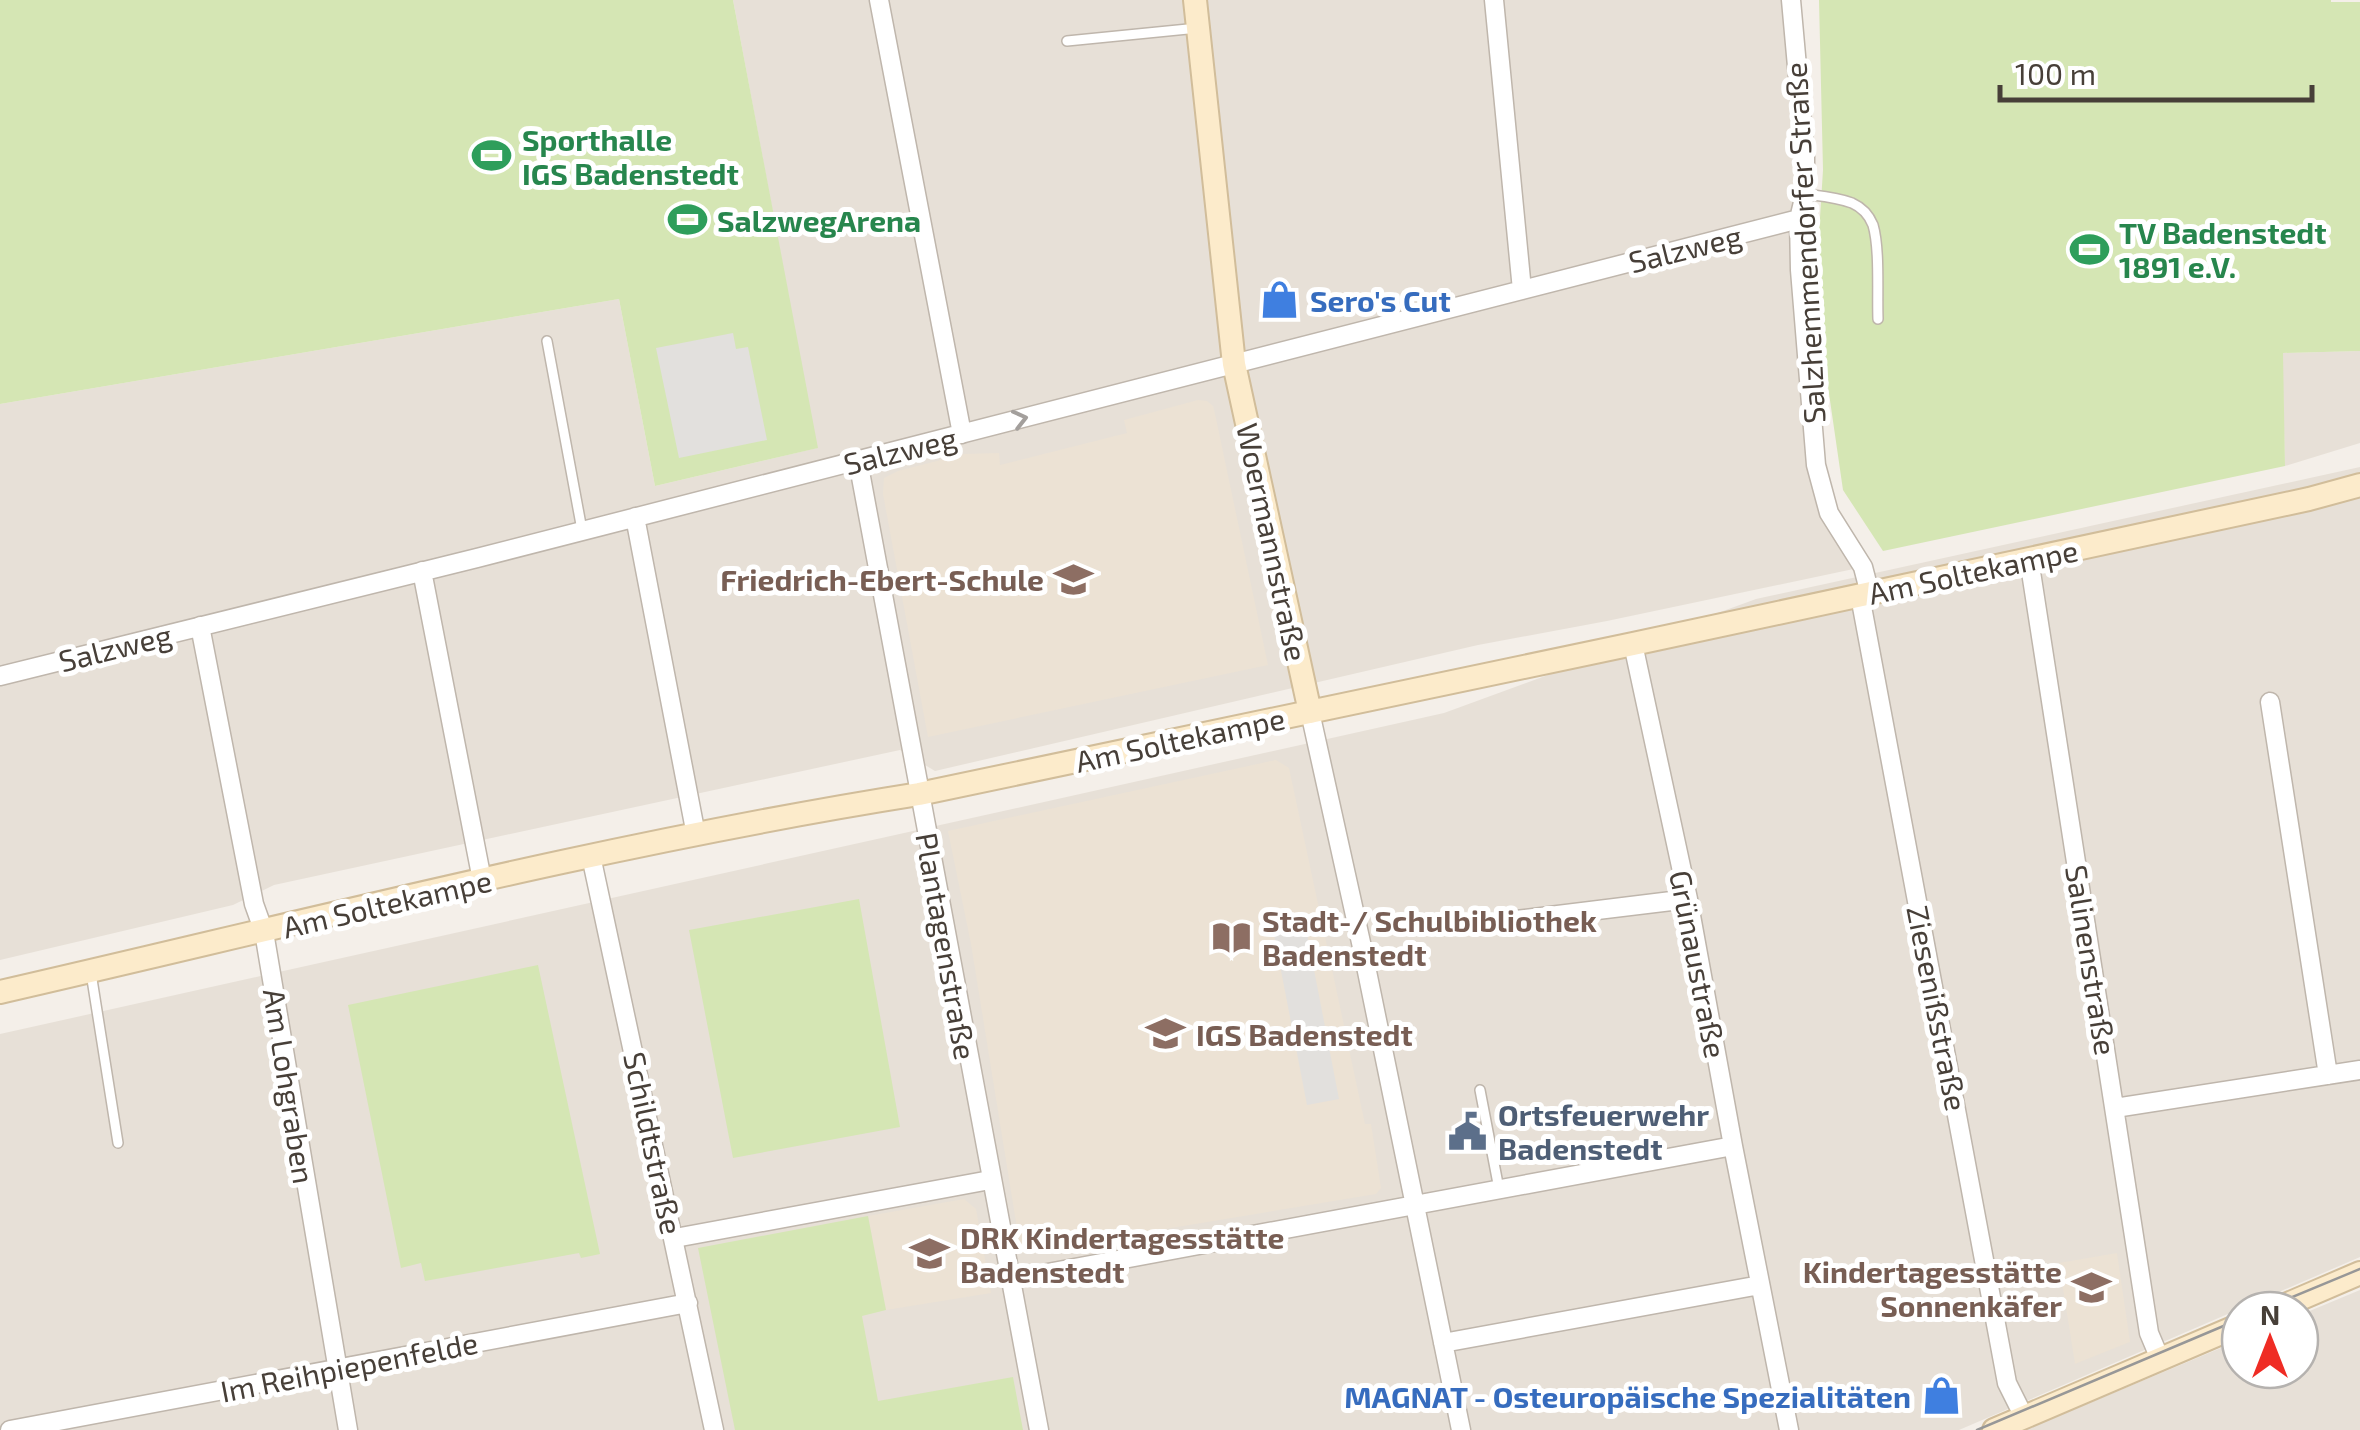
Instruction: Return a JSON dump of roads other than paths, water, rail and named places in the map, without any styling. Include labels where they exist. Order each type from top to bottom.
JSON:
[{"type":"street","points":[[879,0],[962,434]]},
{"type":"street","name":"Woermannstraße","points":[[1195,0],[1234,364],[1362,947],[1461,1430]]},
{"type":"street","points":[[1494,0],[1522,290]]},
{"type":"street","name":"Salzhemmendorfer Straße","points":[[1791,0],[1805,155],[1805,194],[1799,220],[1800,270],[1816,465],[1830,513],[1863,567],[1865,595]]},
{"type":"street","name":"Salzweg","points":[[0,676],[1799,220]]},
{"type":"street","name":"Plantagenstraße","points":[[858,461],[1038,1430]]},
{"type":"street","name":"Am Soltekampe","points":[[0,992],[592,856],[919,794],[1310,712],[2309,499],[2360,484]]},
{"type":"street","points":[[634,517],[696,835]]},
{"type":"street","name":"Salinenstraße","points":[[2030,559],[2150,1333],[2160,1359]]},
{"type":"street","points":[[422,571],[482,880]]},
{"type":"street","name":"Ziesenißstraße","points":[[1865,595],[2008,1382],[2011,1425]]},
{"type":"street","name":"Am Lohgraben","points":[[200,626],[254,904],[264,932],[348,1430]]},
{"type":"street","name":"Grünaustraße","points":[[1633,644],[1688,899],[1790,1430]]},
{"type":"street","points":[[2270,702],[2328,1075]]},
{"type":"street","name":"Schildtstraße","points":[[592,856],[714,1430]]},
{"type":"street","points":[[1516,920],[1688,899]]},
{"type":"street","points":[[2115,1108],[2360,1070]]},
{"type":"street","points":[[1010,1280],[1733,1146]]},
{"type":"street","points":[[675,1238],[990,1180]]},
{"type":"street","points":[[2320,1290],[2360,1273]]},
{"type":"street","points":[[1443,1342],[1760,1285]]},
{"type":"street","name":"Im Reihpiepenfelde","points":[[10,1430],[688,1304]]},
{"type":"street","points":[[2011,1425],[2220,1334]]},
{"type":"lane","points":[[1067,41],[1198,28]]},
{"type":"lane","points":[[1805,194],[1851,203],[1872,221],[1878,320]]},
{"type":"lane","points":[[546,342],[582,530]]},
{"type":"lane","points":[[91,971],[118,1144]]},
{"type":"lane","points":[[1480,1090],[1499,1189]]},
{"type":"tram line","points":[[2309,1290],[2360,1269]]},
{"type":"tram line","points":[[1977,1430],[2220,1327]]},
{"type":"place","name":"Sporthalle IGS Badenstedt","points":[[492,156]]},
{"type":"place","name":"SalzwegArena","points":[[687,220]]},
{"type":"place","name":"TV Badenstedt 1891 e.V.","points":[[2089,249]]},
{"type":"place","name":"Sero's Cut","points":[[1280,300]]},
{"type":"place","name":"Friedrich-Ebert-Schule","points":[[1074,579]]},
{"type":"place","name":"Stadt-/ Schulbibliothek Badenstedt","points":[[1232,937]]},
{"type":"place","name":"IGS Badenstedt","points":[[1166,1034]]},
{"type":"place","name":"Ortsfeuerwehr Badenstedt","points":[[1468,1131]]},
{"type":"place","name":"DRK Kindertagesstätte Badenstedt","points":[[930,1254]]},
{"type":"place","name":"Kindertagesstätte Sonnenkäfer","points":[[2092,1288]]},
{"type":"place","name":"MAGNAT - Osteuropäische Spezialitäten","points":[[1941,1396]]}]
